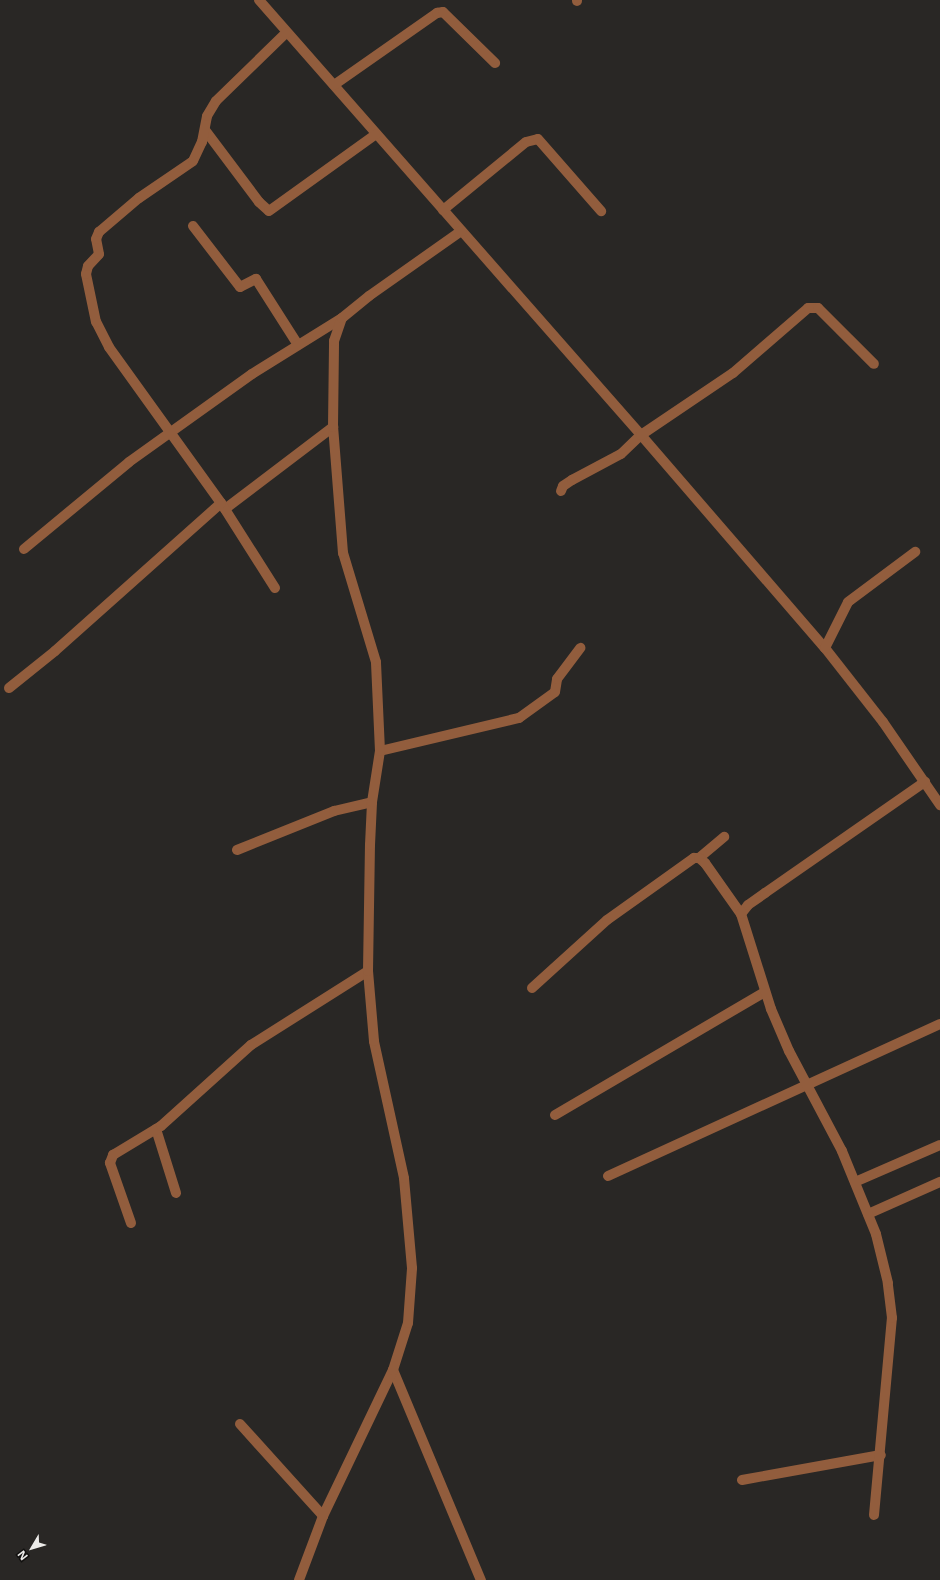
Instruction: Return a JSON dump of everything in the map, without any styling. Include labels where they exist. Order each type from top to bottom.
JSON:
[{"type":"street","points":[[259,0],[286,33],[334,85],[641,435],[825,648],[883,722],[940,805]]},
{"type":"street","points":[[334,85],[437,13],[443,12],[495,63]]},
{"type":"street","points":[[275,588],[223,506],[109,347],[96,322],[86,270],[99,254],[96,239],[99,232],[139,198],[193,161],[205,130],[208,116],[216,101],[286,33]]},
{"type":"street","points":[[205,130],[259,202],[269,211],[376,134]]},
{"type":"street","points":[[443,210],[526,142],[538,139],[601,211]]},
{"type":"street","points":[[193,226],[240,287],[256,279],[298,346]]},
{"type":"street","points":[[24,549],[129,462],[252,374],[342,318],[369,296],[461,231]]},
{"type":"street","points":[[561,492],[563,486],[621,454],[641,435],[733,373],[808,308],[818,308],[874,364]]},
{"type":"street","points":[[299,1580],[323,1516],[393,1370],[408,1323],[412,1268],[404,1178],[374,1041],[368,971],[372,802],[380,751],[376,662],[343,553],[333,427],[334,341],[342,318]]},
{"type":"street","points":[[10,688],[223,506],[333,427]]},
{"type":"street","points":[[825,648],[848,602],[915,552]]},
{"type":"street","points":[[380,751],[519,718],[555,692],[557,679],[580,648]]},
{"type":"street","points":[[741,914],[748,905],[925,782]]},
{"type":"street","points":[[237,850],[327,814],[372,802]]},
{"type":"street","points":[[532,988],[607,920],[690,860],[699,858],[724,837]]},
{"type":"street","points":[[699,858],[741,914],[765,992],[789,1051],[842,1151],[876,1234],[888,1283],[892,1318],[881,1455],[874,1515]]},
{"type":"street","points":[[131,1223],[112,1170],[110,1158],[156,1129],[251,1045],[368,971]]},
{"type":"street","points":[[555,1115],[765,992]]},
{"type":"street","points":[[608,1176],[940,1024]]},
{"type":"street","points":[[156,1129],[176,1193]]},
{"type":"street","points":[[855,1182],[940,1145]]},
{"type":"street","points":[[868,1214],[940,1182]]},
{"type":"street","points":[[393,1370],[481,1580]]},
{"type":"street","points":[[240,1424],[323,1516]]},
{"type":"street","points":[[742,1480],[881,1455]]}]
